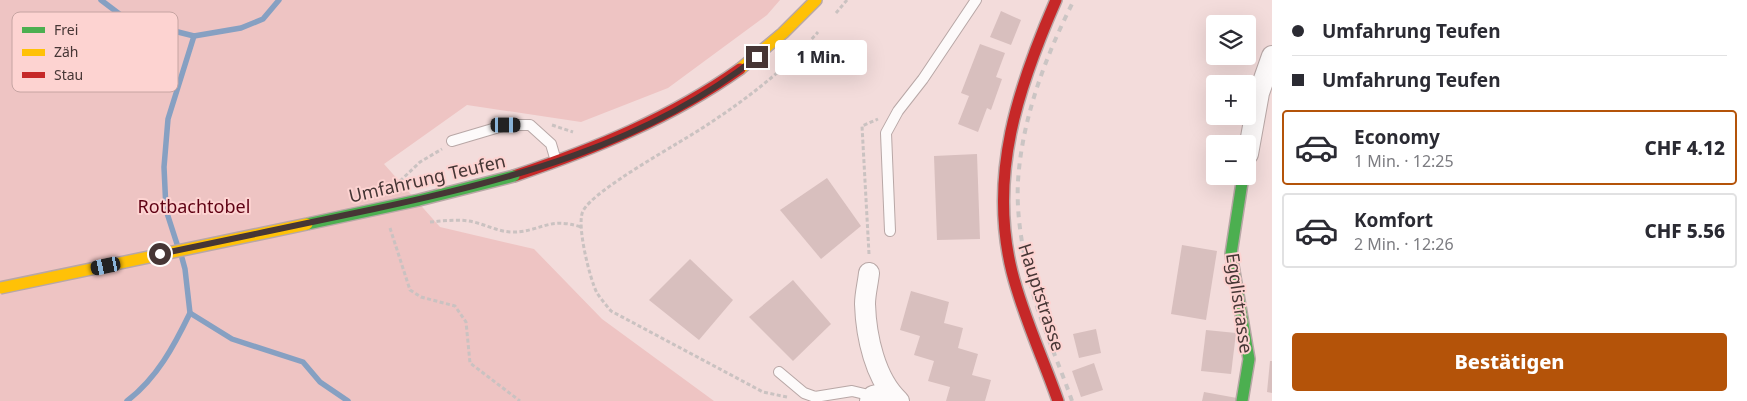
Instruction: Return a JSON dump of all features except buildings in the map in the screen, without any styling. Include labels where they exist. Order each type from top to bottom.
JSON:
[{"type":"main road","name":"Umfahrung Teufen","points":[[0,288],[410,202],[514,176],[557,162],[622,137],[665,117],[705,94],[772,45],[816,0]]},
{"type":"main road","name":"Hauptstrasse","points":[[1056,0],[1036,46],[1013,109],[1006,145],[1002,198],[1003,225],[1012,272],[1058,401]]},
{"type":"main road","name":"Egglistrasse","points":[[1241,185],[1233,230],[1231,254],[1248,359],[1242,401]]},
{"type":"street","points":[[1251,135],[1259,93],[1272,56]]},
{"type":"street","points":[[869,273],[865,302],[868,331],[883,397]]},
{"type":"lane","points":[[890,231],[886,133],[898,111],[923,79],[976,0]]},
{"type":"lane","points":[[452,141],[506,125],[530,125],[551,144],[557,162]]},
{"type":"lane","points":[[779,372],[804,394],[815,397],[852,391],[883,397]]},
{"type":"path","points":[[869,273],[862,126],[898,111]]},
{"type":"path","points":[[530,125],[544,122],[574,132],[582,130]]},
{"type":"path","points":[[398,184],[406,173],[420,162],[434,156],[452,141]]},
{"type":"path","points":[[589,203],[582,212],[581,227],[596,292],[611,311],[763,392],[793,399],[804,394]]},
{"type":"path","points":[[422,223],[467,221],[508,232],[528,230],[552,222],[567,222],[581,227]]},
{"type":"path","points":[[389,222],[392,238],[410,290],[421,297],[455,306],[466,322],[470,363],[520,401]]},
{"type":"green space","name":"Rotbachtobel","points":[[0,0],[780,0],[767,15],[668,88],[581,122],[467,105],[384,164],[440,227],[534,249],[602,319],[714,401],[0,401]]},
{"type":"waterway","points":[[101,0],[117,12]]},
{"type":"waterway","points":[[178,32],[194,36],[241,28],[263,19],[279,0]]},
{"type":"waterway","points":[[178,87],[194,36]]},
{"type":"waterway","points":[[176,92],[168,119],[164,167],[166,210],[177,244]]},
{"type":"waterway","points":[[182,258],[190,313],[232,339],[303,362],[320,382],[348,401]]},
{"type":"waterway","points":[[127,401],[138,392],[164,361],[190,313]]},
{"type":"railway","points":[[1072,401],[1045,330],[1031,286],[1021,234],[1018,181],[1024,134],[1037,88],[1054,43],[1074,0]]},
{"type":"traffic: fast","points":[[307,224],[419,200],[514,176]]},
{"type":"traffic: fast","points":[[1242,185],[1231,254],[1249,359],[1242,401]]},
{"type":"traffic: slow","points":[[740,69],[783,33],[816,0]]},
{"type":"traffic: slow","points":[[0,288],[307,224]]},
{"type":"traffic: jam","points":[[1056,0],[1042,33],[1019,99],[1005,167],[1003,201],[1005,236],[1012,272],[1027,321],[1058,401]]},
{"type":"traffic: jam","points":[[514,176],[573,155],[631,131],[687,103],[740,69]]},
{"type":"route","points":[[160,254],[419,200],[514,176],[585,152],[665,117],[705,94],[757,57]]}]
